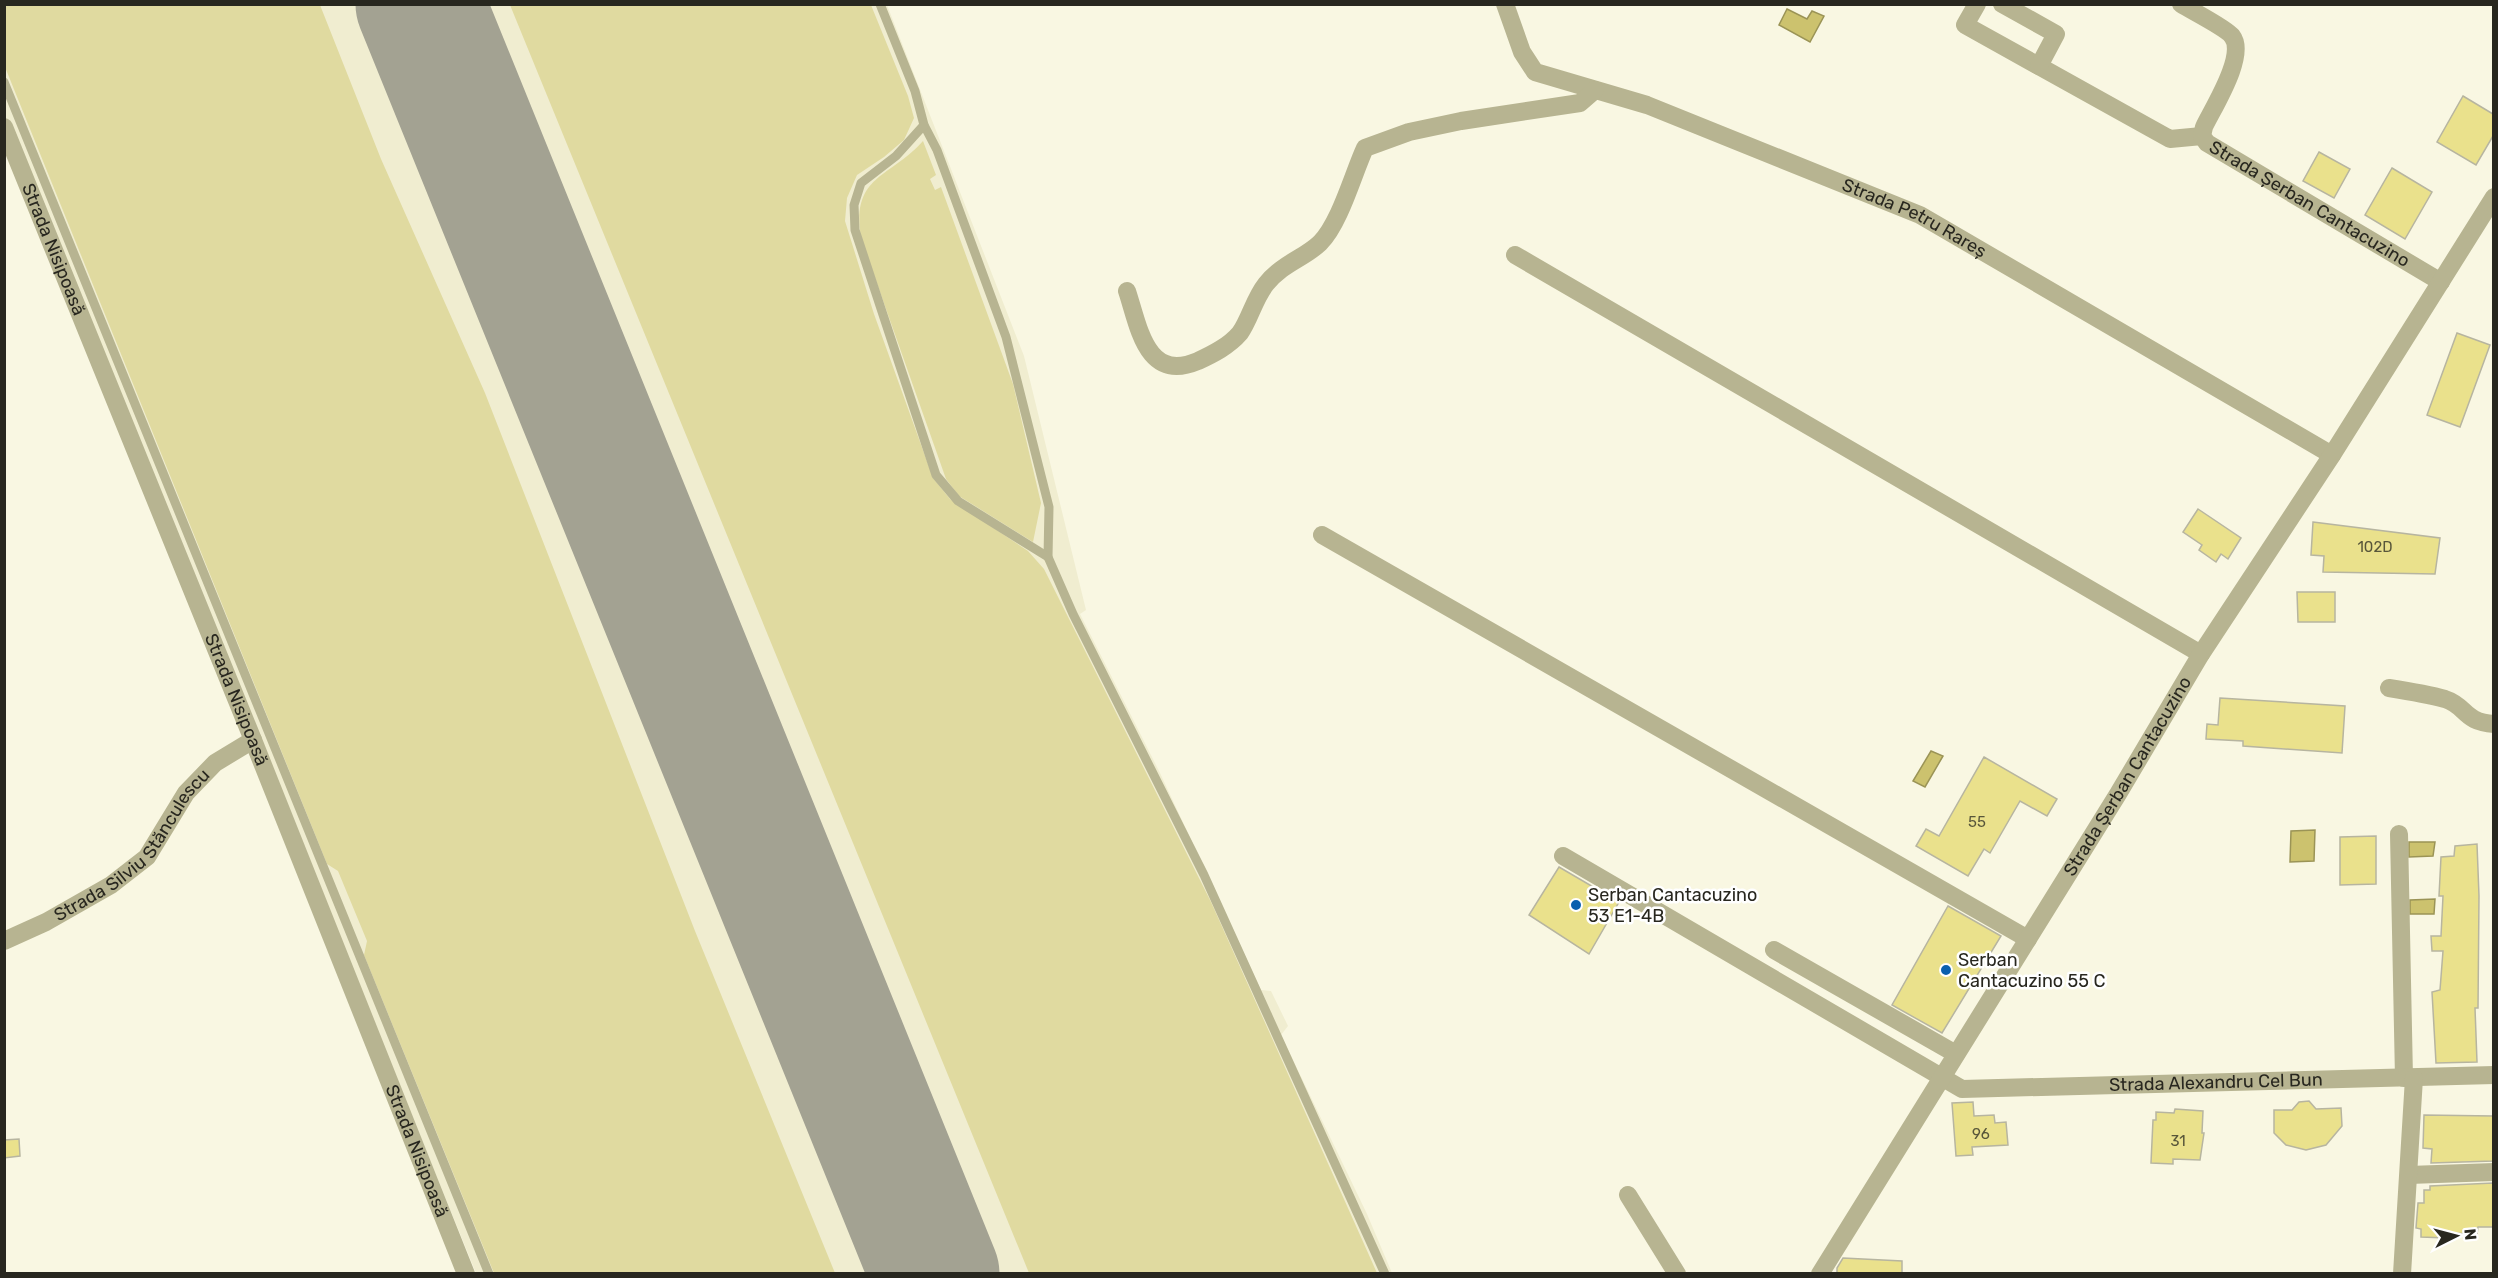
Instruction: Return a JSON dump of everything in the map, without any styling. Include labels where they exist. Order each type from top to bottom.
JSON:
[{"type":"street","name":"Strada Petru Rareș","points":[[1505,4],[1522,52],[1535,72],[1647,105],[1920,215],[2332,455]]},
{"type":"street","points":[[1977,4],[1965,25],[2170,139],[2202,136]]},
{"type":"street","points":[[2002,4],[2056,34],[2039,66]]},
{"type":"street","name":"Strada Șerban Cantacuzino","points":[[2181,4],[2232,36],[2237,48],[2235,62],[2204,127],[2202,136],[2207,143],[2440,282]]},
{"type":"street","points":[[1127,291],[1146,347],[1157,361],[1171,366],[1190,364],[1217,352],[1240,332],[1252,305],[1265,285],[1283,266],[1319,244],[1331,230],[1365,148],[1409,132],[1450,123],[1580,102],[1595,90]]},
{"type":"street","name":"Strada Nisipoasă","points":[[4,127],[254,740],[466,1274]]},
{"type":"street","name":"Strada Șerban Cantacuzino","points":[[1820,1274],[2118,794],[2201,654],[2332,455],[2493,197]]},
{"type":"street","points":[[1515,255],[2201,654]]},
{"type":"street","points":[[1322,535],[2028,939]]},
{"type":"street","points":[[2390,688],[2446,699],[2476,722],[2493,724]]},
{"type":"street","name":"Strada Silviu Stănculescu","points":[[4,941],[46,922],[111,885],[147,857],[186,793],[216,763],[254,740]]},
{"type":"street","points":[[2399,834],[2409,1078],[2409,1175],[2402,1274]]},
{"type":"street","name":"Strada Alexandru Cel Bun","points":[[1563,856],[1962,1089],[2493,1075]]},
{"type":"street","points":[[1774,950],[1956,1054]]},
{"type":"street","points":[[2409,1175],[2493,1172]]},
{"type":"street","points":[[1628,1195],[1677,1274]]},
{"type":"lane","points":[[880,4],[915,91],[924,124],[936,150],[1006,338],[1049,507],[1048,557],[1073,614],[1204,875],[1385,1274]]},
{"type":"lane","points":[[4,82],[489,1274]]},
{"type":"lane","points":[[924,124],[896,156],[861,183],[854,205],[855,230],[936,475],[958,501],[1048,557]]},
{"type":"shaded area","points":[[4,5],[887,5],[1024,356],[1086,610],[1080,614],[1160,773],[1261,990],[1271,991],[1288,1026],[1281,1035],[1367,1214],[1392,1273],[476,1273],[5,115]]},
{"type":"shaded area","points":[[5,5],[320,5],[381,159],[485,393],[695,931],[835,1273],[494,1273],[364,955],[367,941],[338,871],[327,864],[5,67]]},
{"type":"shaded area","points":[[510,5],[871,5],[908,96],[914,118],[904,140],[857,175],[847,198],[845,221],[874,314],[933,478],[950,499],[1028,551],[1044,569],[1211,902],[1377,1273],[1029,1273]]},
{"type":"shaded area","points":[[1787,9],[1807,19],[1812,11],[1824,16],[1810,42],[1779,25]]},
{"type":"shaded area","points":[[923,141],[936,175],[930,179],[935,190],[941,187],[1013,384],[1041,503],[1033,542],[959,496],[946,479],[861,238],[859,217],[867,190]]},
{"type":"shaded area","points":[[1931,751],[1943,756],[1925,787],[1913,781]]},
{"type":"shaded area","points":[[2315,830],[2314,861],[2290,862],[2291,831]]},
{"type":"shaded area","points":[[2409,842],[2435,842],[2433,856],[2409,857]]},
{"type":"shaded area","points":[[2435,899],[2434,914],[2410,914],[2410,900]]},
{"type":"building","points":[[2463,96],[2493,114],[2493,136],[2476,165],[2437,142]]},
{"type":"building","points":[[2319,152],[2350,169],[2334,198],[2303,181]]},
{"type":"building","points":[[2392,168],[2432,192],[2405,239],[2365,215]]},
{"type":"building","points":[[2457,333],[2490,345],[2460,427],[2427,415]]},
{"type":"building","points":[[2198,509],[2241,538],[2228,559],[2221,554],[2216,562],[2199,550],[2202,545],[2183,532]]},
{"type":"building","points":[[2313,522],[2440,538],[2435,574],[2323,572],[2324,556],[2311,555]]},
{"type":"building","points":[[2297,592],[2335,592],[2335,622],[2298,622]]},
{"type":"building","points":[[2220,698],[2345,706],[2342,753],[2243,746],[2243,741],[2206,739],[2207,724],[2218,725]]},
{"type":"building","points":[[1984,757],[2057,799],[2047,816],[2020,801],[1990,853],[1984,849],[1968,876],[1916,846],[1926,829],[1939,836]]},
{"type":"building","points":[[2376,836],[2376,884],[2340,885],[2340,837]]},
{"type":"building","points":[[2477,844],[2478,1008],[2475,1008],[2477,1062],[2436,1063],[2432,992],[2440,990],[2443,951],[2432,951],[2431,936],[2441,936],[2443,896],[2439,896],[2441,857],[2454,856],[2455,846]]},
{"type":"building","name":"Serban Cantacuzino 53 E1-4B","points":[[1559,867],[1619,902],[1589,954],[1529,915]]},
{"type":"building","name":"Serban Cantacuzino 55 C","points":[[1948,906],[2001,936],[1942,1033],[1892,1005]]},
{"type":"building","points":[[2309,1101],[2316,1109],[2341,1108],[2342,1126],[2326,1145],[2306,1150],[2286,1145],[2274,1133],[2274,1110],[2292,1110],[2299,1102]]},
{"type":"building","points":[[1973,1102],[1974,1116],[1994,1115],[1995,1123],[2006,1122],[2008,1145],[1972,1147],[1973,1155],[1956,1156],[1952,1103]]},
{"type":"building","points":[[2175,1109],[2203,1111],[2202,1133],[2204,1133],[2200,1160],[2173,1159],[2173,1164],[2151,1163],[2153,1120],[2156,1120],[2156,1112],[2174,1113]]},
{"type":"building","points":[[2424,1115],[2493,1116],[2493,1161],[2431,1163],[2432,1149],[2423,1148]]},
{"type":"building","points":[[19,1139],[20,1156],[4,1158],[4,1140]]},
{"type":"building","points":[[2493,1183],[2493,1227],[2478,1227],[2477,1234],[2447,1233],[2447,1238],[2421,1237],[2421,1229],[2416,1228],[2418,1203],[2424,1203],[2424,1190],[2430,1190],[2430,1186]]},
{"type":"building","points":[[1843,1258],[1902,1261],[1902,1274],[1837,1274],[1837,1268]]},
{"type":"runway","points":[[420,4],[935,1274]]},
{"type":"place","name":"Serban Cantacuzino 53 E1-4B","points":[[1576,905]]},
{"type":"place","name":"Serban Cantacuzino 55 C","points":[[1946,970]]}]
